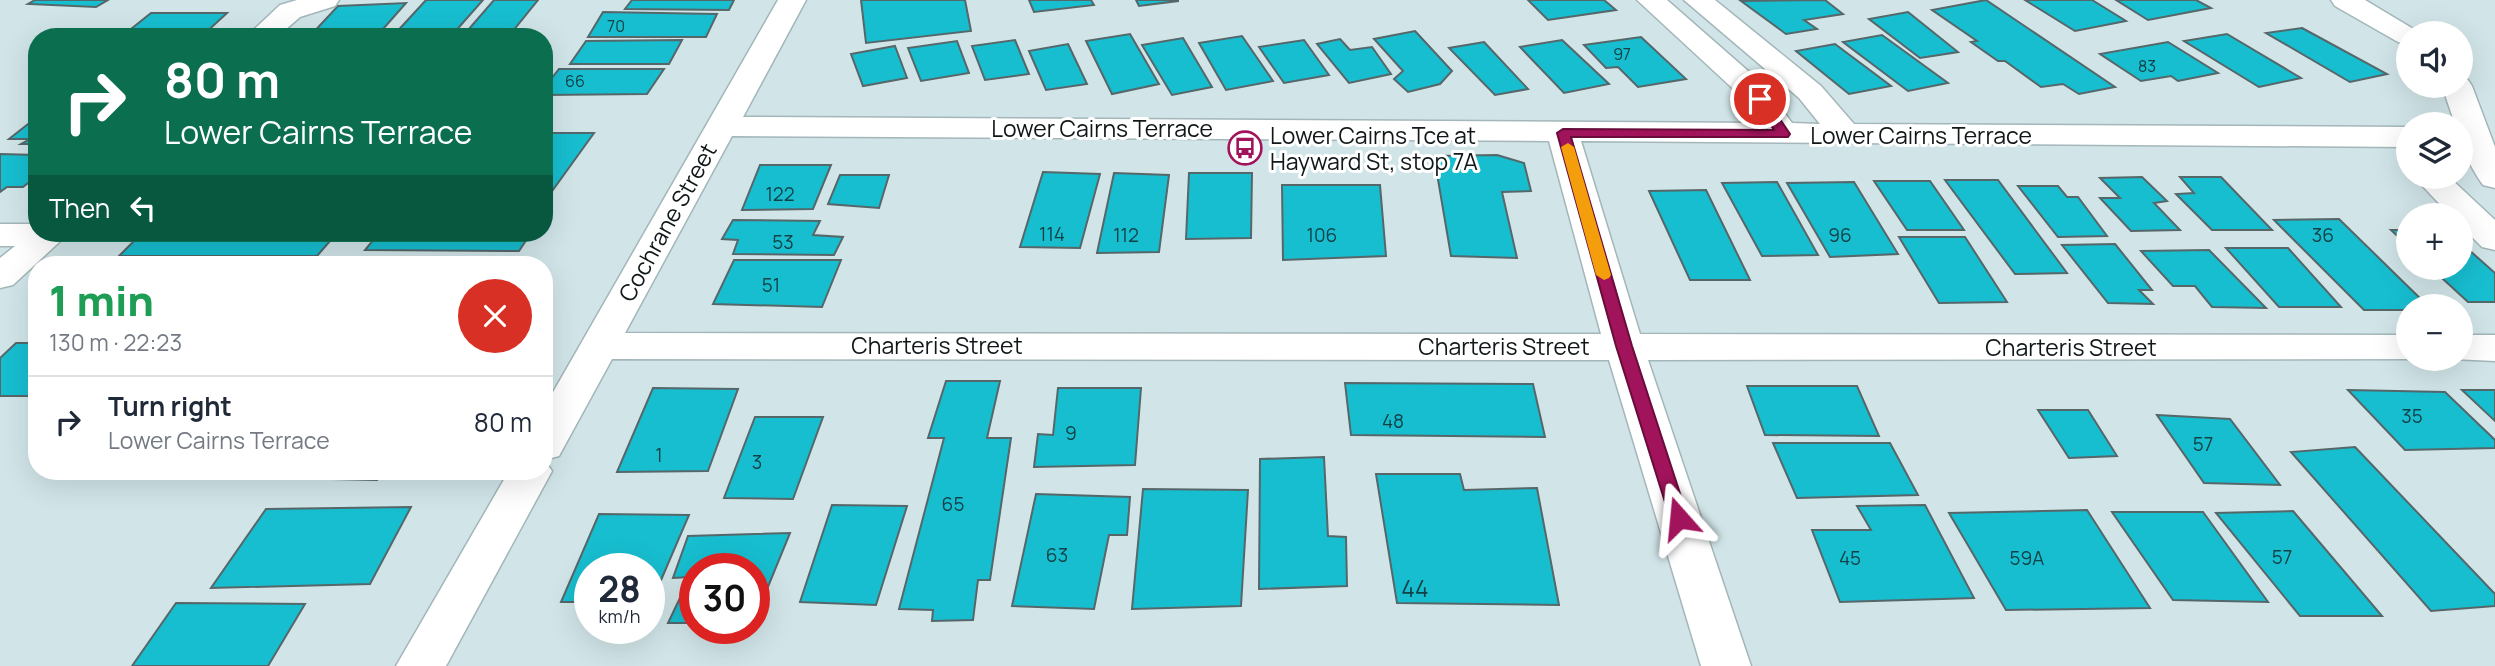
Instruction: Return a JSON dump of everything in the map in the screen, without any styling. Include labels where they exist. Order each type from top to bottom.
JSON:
[{"type":"street","name":"Cochrane Street","points":[[553,429],[792,0]]},
{"type":"street","points":[[1651,0],[1753,91],[1783,134]]},
{"type":"street","points":[[1698,0],[1811,92],[1847,135]]},
{"type":"street","points":[[2345,0],[2396,29]]},
{"type":"street","points":[[270,28],[290,11],[315,2]]},
{"type":"street","name":"Lower Cairns Terrace","points":[[720,126],[2396,142]]},
{"type":"street","points":[[1563,133],[1624,346],[1726,666]]},
{"type":"street","points":[[2473,149],[2495,178]]},
{"type":"street","points":[[2443,189],[2495,239]]},
{"type":"street","points":[[0,235],[28,234]]},
{"type":"street","points":[[0,277],[40,242]]},
{"type":"street","name":"Charteris Street","points":[[600,346],[2396,348]]},
{"type":"street","points":[[2473,348],[2495,348]]},
{"type":"street","points":[[421,666],[525,480]]},
{"type":"building","points":[[35,0],[108,0],[96,7],[28,4]]},
{"type":"building","points":[[426,0],[483,0],[458,28],[400,28]]},
{"type":"building","points":[[494,0],[538,0],[515,28],[470,28]]},
{"type":"building","points":[[632,0],[734,0],[729,10],[625,9]]},
{"type":"building","points":[[861,0],[965,0],[971,31],[866,43]]},
{"type":"building","points":[[1029,0],[1091,0],[1094,5],[1034,12]]},
{"type":"building","points":[[1136,0],[1178,0],[1178,1],[1139,6]]},
{"type":"building","points":[[1528,0],[1604,0],[1616,10],[1548,20]]},
{"type":"building","points":[[1825,0],[1843,14],[1804,20],[1817,29],[1786,34],[1741,1]]},
{"type":"building","points":[[1986,0],[2115,87],[2079,94],[2063,84],[2041,87],[2005,61],[1998,61],[1971,42],[1977,41],[1932,10]]},
{"type":"building","points":[[2025,0],[2092,0],[2126,21],[2075,31]]},
{"type":"building","points":[[2116,0],[2196,0],[2211,8],[2148,20]]},
{"type":"building","points":[[406,3],[384,28],[317,28],[338,6]]},
{"type":"building","points":[[603,12],[717,14],[706,37],[588,37]]},
{"type":"building","points":[[1908,12],[1958,52],[1920,58],[1869,19]]},
{"type":"building","points":[[151,13],[227,13],[211,28],[132,28]]},
{"type":"building","points":[[2302,28],[2387,74],[2350,82],[2266,33]]},
{"type":"building","points":[[1415,31],[1452,71],[1440,84],[1408,92],[1394,79],[1403,71],[1374,39]]},
{"type":"building","points":[[1130,34],[1159,84],[1112,94],[1086,41]]},
{"type":"building","points":[[2227,34],[2301,78],[2259,87],[2184,41]]},
{"type":"building","points":[[1882,35],[1948,83],[1908,91],[1843,42]]},
{"type":"building","points":[[1242,36],[1273,81],[1226,90],[1199,43]]},
{"type":"building","points":[[1641,37],[1686,79],[1638,87],[1618,67],[1606,68],[1584,45]]},
{"type":"building","points":[[1183,38],[1212,87],[1172,95],[1142,45]]},
{"type":"building","points":[[1340,39],[1350,50],[1372,47],[1391,74],[1349,83],[1317,44]]},
{"type":"building","points":[[682,40],[669,64],[570,64],[586,41]]},
{"type":"building","points":[[1015,40],[1029,74],[985,80],[972,46]]},
{"type":"building","points":[[1304,40],[1329,75],[1284,83],[1259,47]]},
{"type":"building","points":[[1562,40],[1609,84],[1564,93],[1520,47]]},
{"type":"building","points":[[957,41],[969,73],[921,81],[908,48]]},
{"type":"building","points":[[1484,42],[1528,89],[1495,95],[1449,48]]},
{"type":"building","points":[[2168,42],[2218,73],[2178,81],[2171,76],[2141,81],[2100,54]]},
{"type":"building","points":[[1068,44],[1087,84],[1046,90],[1029,51]]},
{"type":"building","points":[[1835,44],[1891,86],[1849,94],[1796,51]]},
{"type":"building","points":[[895,46],[907,78],[863,86],[851,54]]},
{"type":"building","points":[[559,69],[664,69],[647,94],[553,95],[553,77]]},
{"type":"building","points":[[28,124],[28,139],[9,139]]},
{"type":"building","points":[[553,133],[594,133],[553,190]]},
{"type":"building","points":[[0,154],[28,155],[28,183],[23,187],[7,187],[0,192]]},
{"type":"building","points":[[1497,155],[1524,163],[1531,191],[1502,192],[1517,258],[1451,256],[1434,156]]},
{"type":"building","points":[[760,165],[831,165],[813,209],[742,210]]},
{"type":"building","points":[[1043,172],[1100,174],[1080,248],[1020,247]]},
{"type":"building","points":[[1114,173],[1169,175],[1159,252],[1097,253]]},
{"type":"building","points":[[1189,173],[1252,173],[1251,238],[1186,239]]},
{"type":"building","points":[[840,175],[889,175],[879,208],[828,204]]},
{"type":"building","points":[[2142,177],[2167,201],[2154,203],[2180,230],[2131,231],[2100,198],[2120,198],[2100,178]]},
{"type":"building","points":[[2180,177],[2221,177],[2272,230],[2212,230],[2176,194],[2194,193]]},
{"type":"building","points":[[1945,180],[1998,180],[2067,273],[2015,274]]},
{"type":"building","points":[[1874,181],[1930,181],[1964,230],[1907,230]]},
{"type":"building","points":[[1777,182],[1818,255],[1762,256],[1722,183]]},
{"type":"building","points":[[1854,182],[1898,254],[1830,257],[1787,183]]},
{"type":"building","points":[[1282,185],[1380,185],[1386,256],[1283,260]]},
{"type":"building","points":[[2018,186],[2058,186],[2067,197],[2078,197],[2107,236],[2058,237]]},
{"type":"building","points":[[1706,190],[1750,280],[1690,280],[1649,191]]},
{"type":"building","points":[[2339,219],[2396,275],[2396,280],[2401,280],[2416,294],[2396,294],[2396,310],[2364,310],[2274,220]]},
{"type":"building","points":[[733,220],[820,221],[813,235],[843,237],[834,255],[733,254],[738,240],[722,239]]},
{"type":"building","points":[[1899,237],[1965,237],[2007,302],[1939,303]]},
{"type":"building","points":[[133,242],[329,242],[317,256],[119,256]]},
{"type":"building","points":[[372,242],[525,242],[519,251],[365,250]]},
{"type":"building","points":[[2115,244],[2152,290],[2139,290],[2153,304],[2108,303],[2062,245]]},
{"type":"building","points":[[2226,248],[2288,248],[2341,307],[2279,307]]},
{"type":"building","points":[[2209,250],[2266,308],[2212,307],[2195,286],[2173,286],[2141,251]]},
{"type":"building","points":[[2473,254],[2495,273],[2495,302],[2473,302],[2473,294],[2459,294],[2444,280],[2473,280]]},
{"type":"building","points":[[734,260],[841,260],[822,307],[713,304]]},
{"type":"building","points":[[16,343],[28,343],[28,396],[0,396],[0,358]]},
{"type":"building","points":[[946,381],[1000,381],[987,438],[1011,438],[990,580],[978,580],[973,620],[932,621],[933,610],[899,609],[944,438],[928,438]]},
{"type":"building","points":[[1345,383],[1533,384],[1545,437],[1351,435]]},
{"type":"building","points":[[1747,386],[1857,386],[1879,436],[1765,435]]},
{"type":"building","points":[[653,388],[738,389],[708,471],[617,472]]},
{"type":"building","points":[[1058,388],[1141,388],[1135,465],[1034,467],[1038,434],[1053,435]]},
{"type":"building","points":[[2348,390],[2445,392],[2495,440],[2495,448],[2405,450]]},
{"type":"building","points":[[2462,390],[2495,390],[2495,421]]},
{"type":"building","points":[[2038,410],[2088,410],[2117,456],[2069,458]]},
{"type":"building","points":[[2157,415],[2230,419],[2280,485],[2204,483]]},
{"type":"building","points":[[755,417],[823,417],[793,499],[724,498]]},
{"type":"building","points":[[1773,443],[1890,443],[1918,495],[1797,498]]},
{"type":"building","points":[[2355,447],[2495,594],[2495,606],[2431,611],[2291,452]]},
{"type":"building","points":[[1324,457],[1328,536],[1346,537],[1347,586],[1259,589],[1260,459]]},
{"type":"building","points":[[1376,474],[1460,474],[1464,490],[1537,488],[1559,605],[1397,603]]},
{"type":"building","points":[[1143,489],[1248,490],[1241,606],[1132,609]]},
{"type":"building","points":[[1036,494],[1130,497],[1127,535],[1109,535],[1094,609],[1012,606]]},
{"type":"building","points":[[832,505],[907,506],[876,605],[800,602]]},
{"type":"building","points":[[1925,505],[1974,598],[1840,602],[1812,530],[1871,530],[1857,506]]},
{"type":"building","points":[[411,507],[370,584],[211,588],[266,509]]},
{"type":"building","points":[[2087,510],[2150,608],[2006,610],[1949,513]]},
{"type":"building","points":[[2293,511],[2382,616],[2300,616],[2216,513]]},
{"type":"building","points":[[2112,512],[2203,512],[2268,602],[2173,600]]},
{"type":"building","points":[[599,514],[689,515],[665,571],[665,553],[582,553]]},
{"type":"building","points":[[790,533],[770,582],[770,553],[682,553],[688,536]]},
{"type":"building","points":[[679,561],[679,578],[673,578]]},
{"type":"building","points":[[574,572],[574,602],[561,602]]},
{"type":"building","points":[[679,600],[679,623],[668,623]]},
{"type":"building","points":[[176,603],[305,604],[268,666],[132,666]]},
{"type":"slow traffic","points":[[1568,147],[1604,275]]},
{"type":"place","name":"Lower Cairns Tce at Hayward St, stop 7A","points":[[1245,148]]},
{"type":"route","points":[[1679,518],[1624,346],[1563,133],[1783,134],[1760,99]]}]
